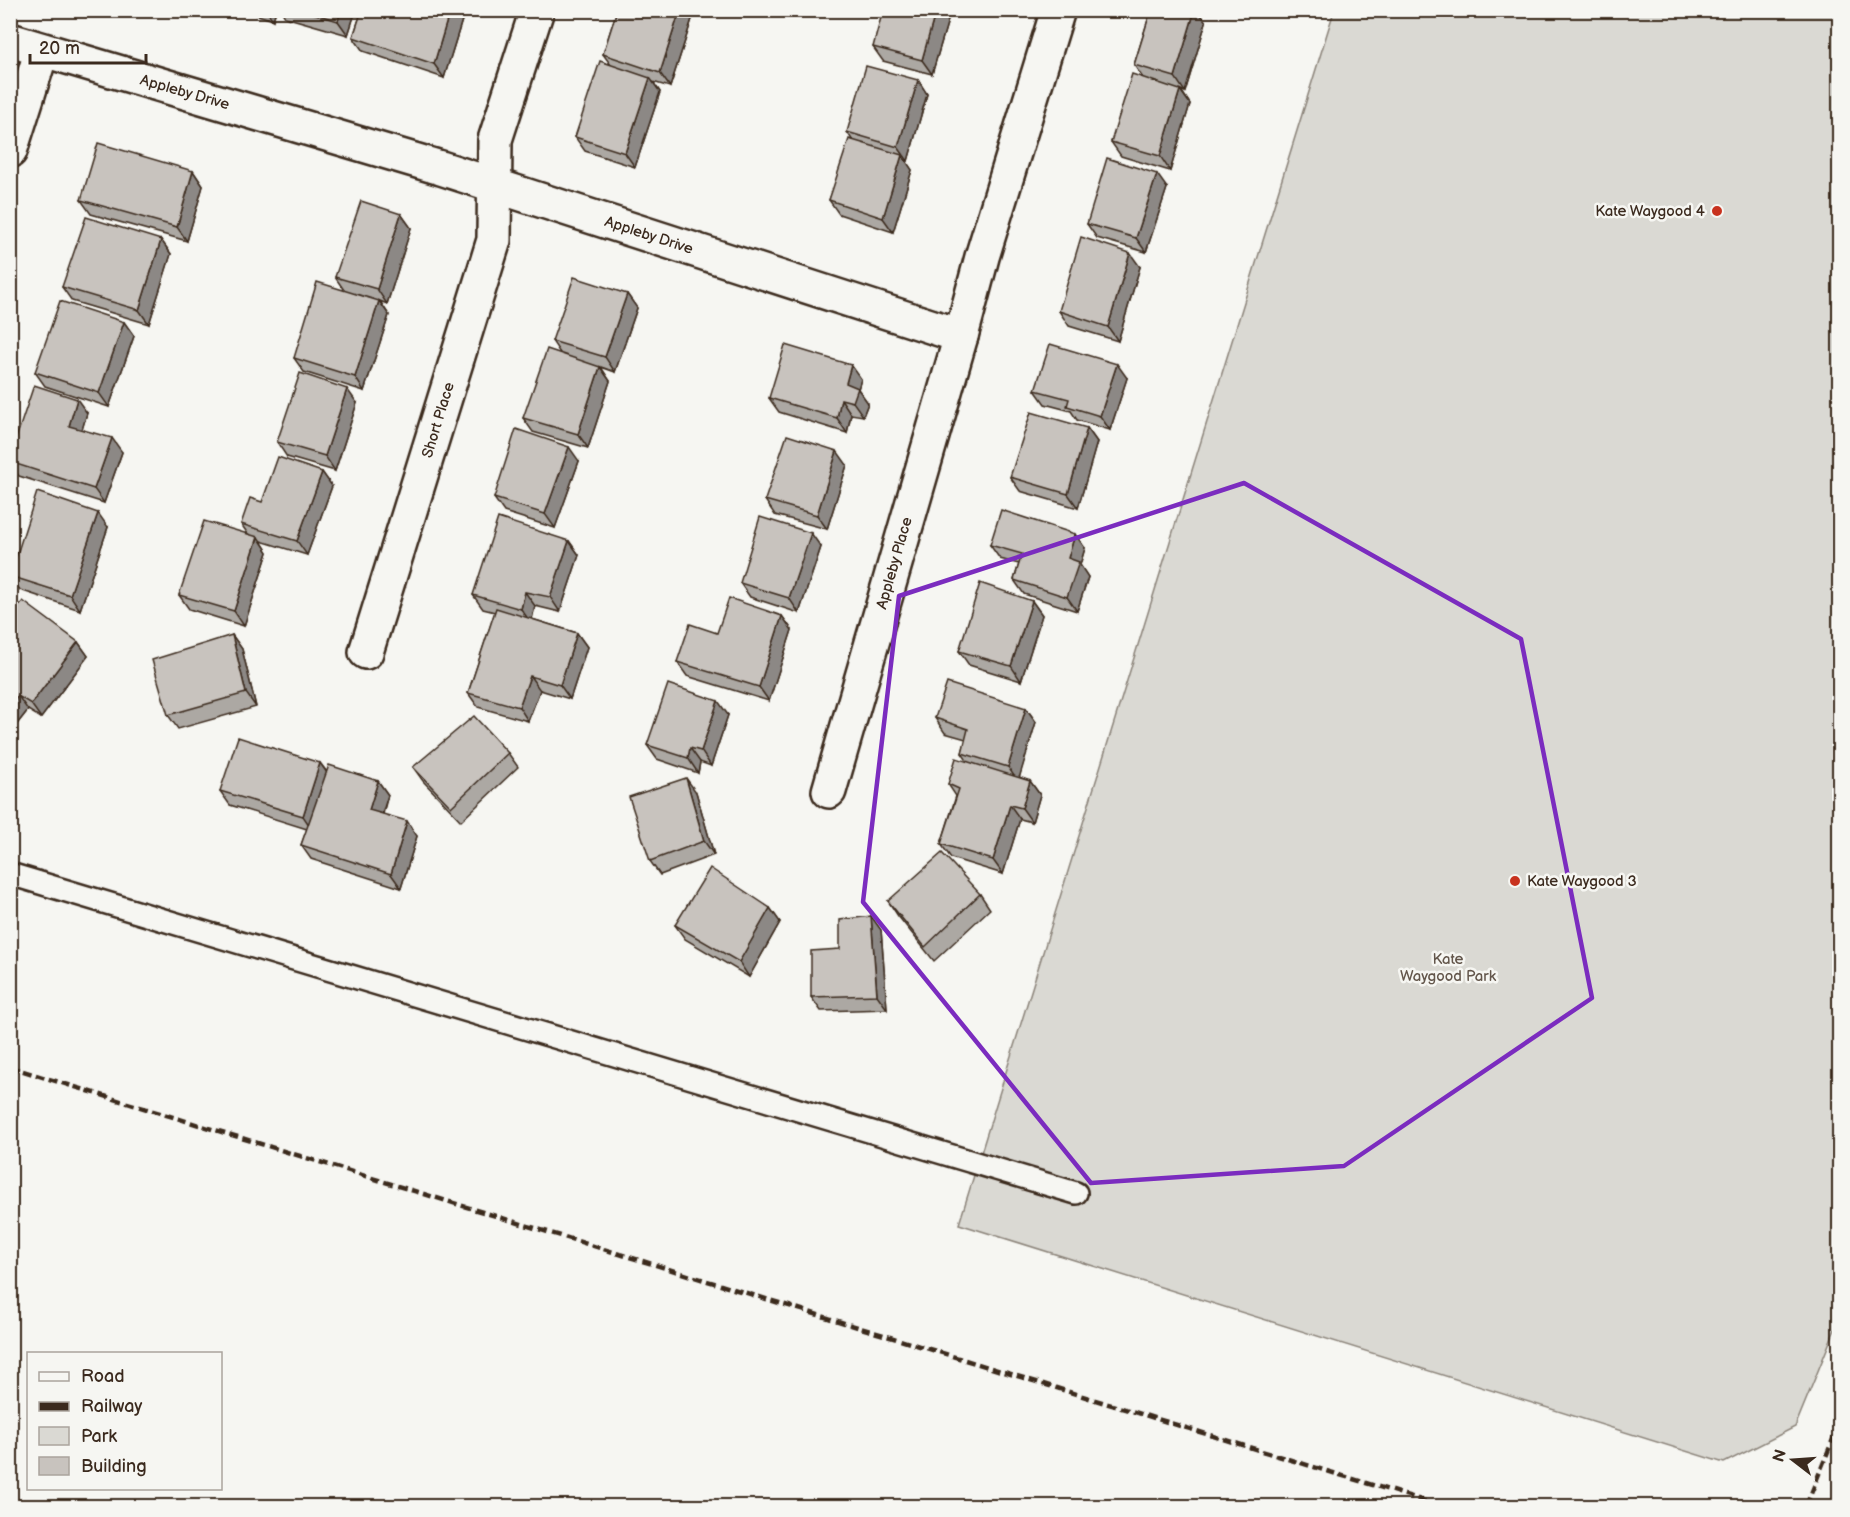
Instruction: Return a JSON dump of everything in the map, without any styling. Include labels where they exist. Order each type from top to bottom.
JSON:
[{"type":"street","name":"Short Place","points":[[366,652],[494,240],[495,140],[537,10]]},
{"type":"street","points":[[961,336],[982,257],[1058,10]]},
{"type":"street","name":"Appleby Drive","points":[[10,40],[441,168],[961,336]]},
{"type":"street","points":[[10,151],[42,50]]},
{"type":"street","name":"Appleby Place","points":[[829,791],[961,336]]},
{"type":"lane","points":[[10,874],[1076,1193]]},
{"type":"highlighted area","points":[[1244,483],[1521,639],[1592,998],[1344,1166],[1091,1183],[863,902],[899,596]]},
{"type":"green space","name":"Kate Waygood Park","points":[[1334,11],[1839,11],[1840,1317],[1795,1427],[1724,1463],[959,1224]]},
{"type":"building","points":[[303,10],[341,10],[338,21]]},
{"type":"building","points":[[362,10],[450,10],[434,64],[353,37]]},
{"type":"building","points":[[617,10],[680,10],[660,73],[603,54]]},
{"type":"building","points":[[883,10],[936,10],[922,60],[873,47]]},
{"type":"building","points":[[1151,10],[1195,10],[1175,77],[1134,65]]},
{"type":"building","points":[[600,61],[650,78],[625,153],[575,137]]},
{"type":"building","points":[[866,66],[918,80],[898,147],[847,132]]},
{"type":"building","points":[[1132,74],[1180,90],[1160,156],[1111,142]]},
{"type":"building","points":[[849,139],[902,155],[883,218],[829,200]]},
{"type":"building","points":[[98,143],[193,171],[177,227],[81,200]]},
{"type":"building","points":[[1107,158],[1157,174],[1136,238],[1087,224]]},
{"type":"building","points":[[361,201],[401,214],[377,289],[335,277]]},
{"type":"building","points":[[86,217],[161,240],[139,310],[62,287]]},
{"type":"building","points":[[1081,237],[1130,253],[1108,327],[1059,311]]},
{"type":"building","points":[[574,277],[627,294],[605,357],[552,341]]},
{"type":"building","points":[[317,282],[379,301],[355,377],[294,358]]},
{"type":"building","points":[[60,301],[124,322],[99,393],[35,372]]},
{"type":"building","points":[[1050,344],[1117,364],[1100,416],[1067,406],[1069,399],[1035,390]]},
{"type":"building","points":[[785,345],[851,365],[846,383],[858,388],[853,402],[841,399],[837,418],[769,398]]},
{"type":"building","points":[[547,349],[600,367],[578,434],[523,418]]},
{"type":"building","points":[[300,373],[347,389],[325,456],[277,442]]},
{"type":"building","points":[[34,385],[77,399],[69,426],[112,438],[94,489],[10,462]]},
{"type":"building","points":[[1031,412],[1087,428],[1068,494],[1010,477]]},
{"type":"building","points":[[516,429],[569,447],[545,514],[494,498]]},
{"type":"building","points":[[787,435],[837,451],[817,515],[765,500]]},
{"type":"building","points":[[278,457],[322,472],[297,541],[241,524],[250,498],[262,502]]},
{"type":"building","points":[[37,492],[98,513],[70,595],[10,576]]},
{"type":"building","points":[[1001,510],[1075,534],[1068,558],[1079,562],[1067,597],[1014,580],[1022,554],[990,545]]},
{"type":"building","points":[[760,517],[811,533],[789,598],[740,583]]},
{"type":"building","points":[[498,518],[569,541],[550,597],[525,592],[521,609],[473,595]]},
{"type":"building","points":[[204,521],[258,537],[234,611],[179,595]]},
{"type":"building","points":[[980,583],[1032,601],[1011,666],[959,651]]},
{"type":"building","points":[[729,598],[782,616],[759,687],[677,662],[690,624],[717,633]]},
{"type":"building","points":[[23,601],[78,642],[31,704],[18,696],[10,706],[10,616]]},
{"type":"building","points":[[496,608],[577,633],[560,685],[530,676],[519,707],[468,693]]},
{"type":"building","points":[[232,635],[246,693],[168,715],[152,660]]},
{"type":"building","points":[[947,683],[1026,708],[1008,767],[962,753],[968,729],[935,718]]},
{"type":"building","points":[[668,684],[718,701],[701,751],[690,748],[688,758],[647,745]]},
{"type":"building","points":[[474,716],[508,753],[451,807],[413,767]]},
{"type":"building","points":[[238,737],[320,763],[303,816],[220,791]]},
{"type":"building","points":[[956,758],[1030,781],[1022,808],[1010,805],[993,860],[941,844],[959,789],[948,784]]},
{"type":"building","points":[[329,765],[378,781],[369,810],[407,821],[391,874],[301,845]]},
{"type":"building","points":[[686,778],[704,841],[650,861],[629,797]]},
{"type":"building","points":[[942,853],[980,894],[925,947],[888,901]]},
{"type":"building","points":[[710,868],[770,908],[739,962],[675,925]]},
{"type":"building","points":[[871,916],[877,995],[811,997],[811,951],[840,949],[840,920]]},
{"type":"railway","points":[[10,1067],[1441,1506]]},
{"type":"railway","points":[[1806,1506],[1840,1422]]},
{"type":"place","name":"Kate Waygood 4","points":[[1717,211]]},
{"type":"place","name":"Kate Waygood 3","points":[[1515,881]]}]
